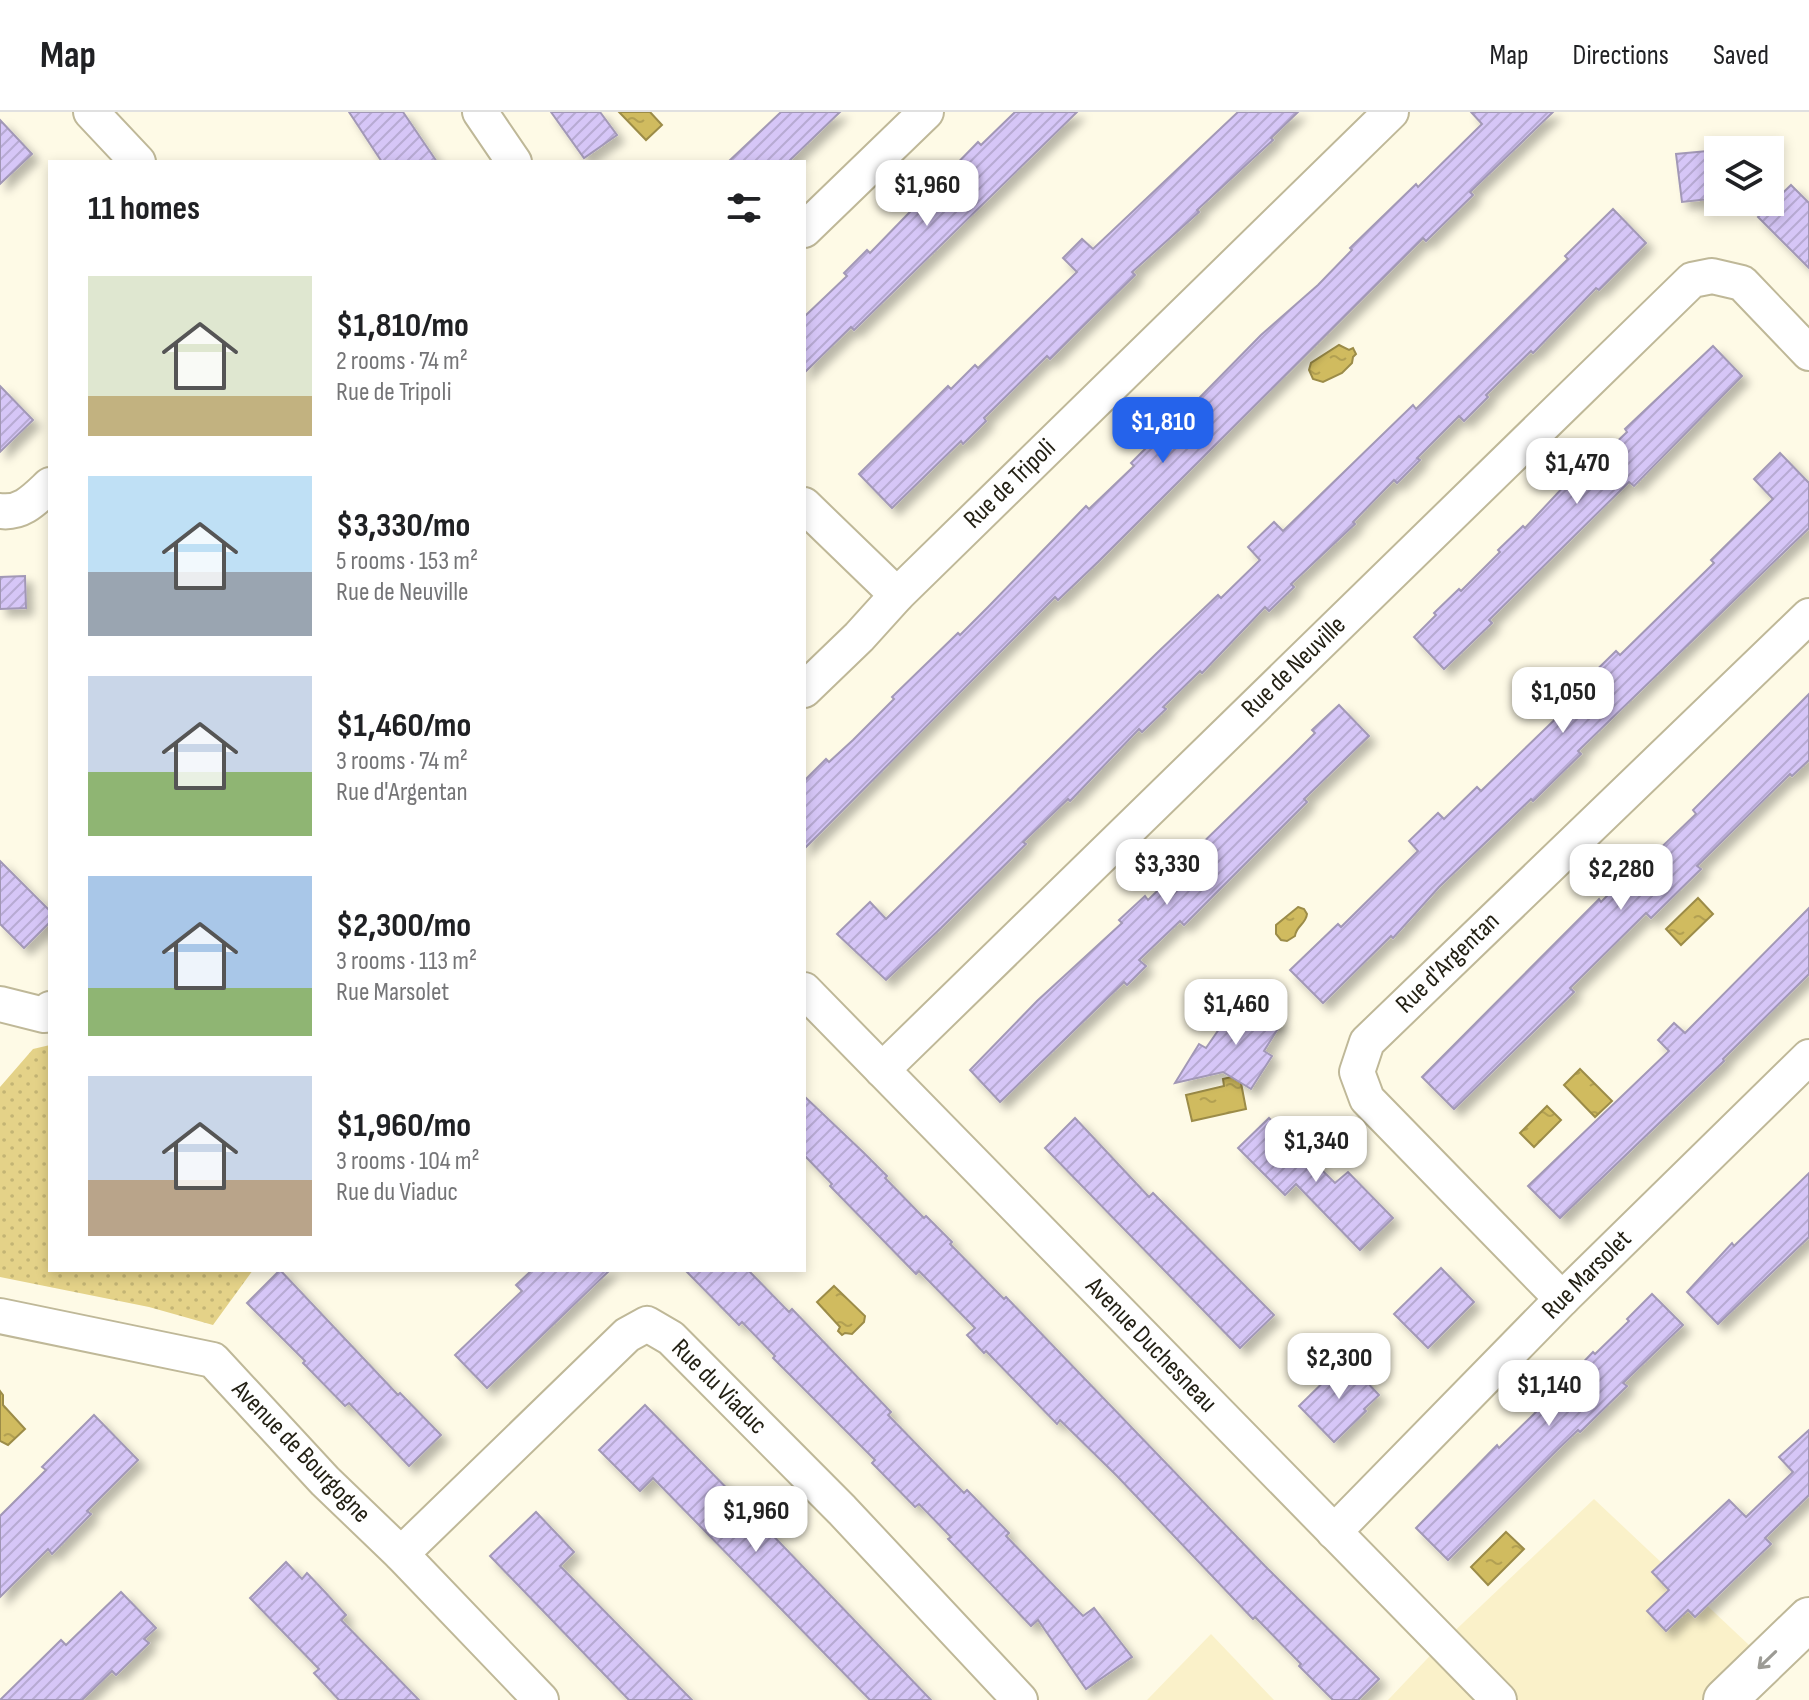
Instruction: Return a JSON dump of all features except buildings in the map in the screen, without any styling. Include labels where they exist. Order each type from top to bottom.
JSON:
[{"type":"main road","points":[[1725,1700],[1809,1619]]},
{"type":"street","points":[[91,112],[136,160]]},
{"type":"street","points":[[480,112],[513,160]]},
{"type":"street","points":[[806,228],[926,112]]},
{"type":"street","name":"Rue de Tripoli","points":[[806,688],[897,595],[1391,112]]},
{"type":"street","name":"Rue de Neuville","points":[[882,1070],[1692,280],[1712,276],[1742,283],[1809,353]]},
{"type":"street","points":[[0,511],[5,513],[28,506],[48,487]]},
{"type":"street","points":[[806,507],[897,595]]},
{"type":"street","name":"Rue d'Argentan","points":[[1562,1299],[1367,1099],[1357,1072],[1367,1042],[1809,616]]},
{"type":"street","name":"Avenue Duchesneau","points":[[806,992],[1499,1700]]},
{"type":"street","points":[[0,1004],[44,1015],[48,1011]]},
{"type":"street","name":"Rue Marsolet","points":[[1334,1532],[1562,1299],[1809,1057]]},
{"type":"street","name":"Avenue de Bourgogne","points":[[0,1316],[213,1360],[325,1481],[401,1554],[541,1700]]},
{"type":"street","name":"Rue du Viaduc","points":[[401,1554],[627,1335],[647,1324],[671,1338],[842,1510],[1020,1700]]},
{"type":"shaded area","points":[[48,1045],[48,1272],[252,1272],[213,1325],[149,1307],[0,1277],[0,1087],[33,1049]]},
{"type":"shaded area","points":[[1594,1499],[1766,1661],[1725,1700],[1388,1700],[1444,1641]]},
{"type":"shaded area","points":[[1211,1634],[1274,1700],[1147,1700]]},
{"type":"water","points":[[619,112],[650,112],[662,125],[646,140]]},
{"type":"water","points":[[1339,345],[1349,350],[1353,348],[1356,354],[1352,363],[1342,373],[1323,382],[1313,379],[1309,370],[1311,363]]},
{"type":"water","points":[[1698,898],[1713,914],[1681,945],[1666,929]]},
{"type":"water","points":[[1298,907],[1307,914],[1305,920],[1295,936],[1287,941],[1281,940],[1276,934],[1276,925]]},
{"type":"water","points":[[1580,1069],[1612,1101],[1595,1117],[1564,1085]]},
{"type":"water","points":[[1231,1077],[1241,1083],[1246,1109],[1192,1121],[1186,1095],[1224,1086],[1223,1079]]},
{"type":"water","points":[[1547,1106],[1561,1120],[1534,1147],[1520,1133]]},
{"type":"water","points":[[834,1286],[865,1316],[864,1322],[852,1334],[842,1335],[838,1331],[840,1327],[817,1302]]},
{"type":"water","points":[[0,1391],[3,1405],[25,1429],[8,1445],[0,1441]]},
{"type":"water","points":[[1506,1532],[1524,1549],[1488,1585],[1471,1567]]}]
